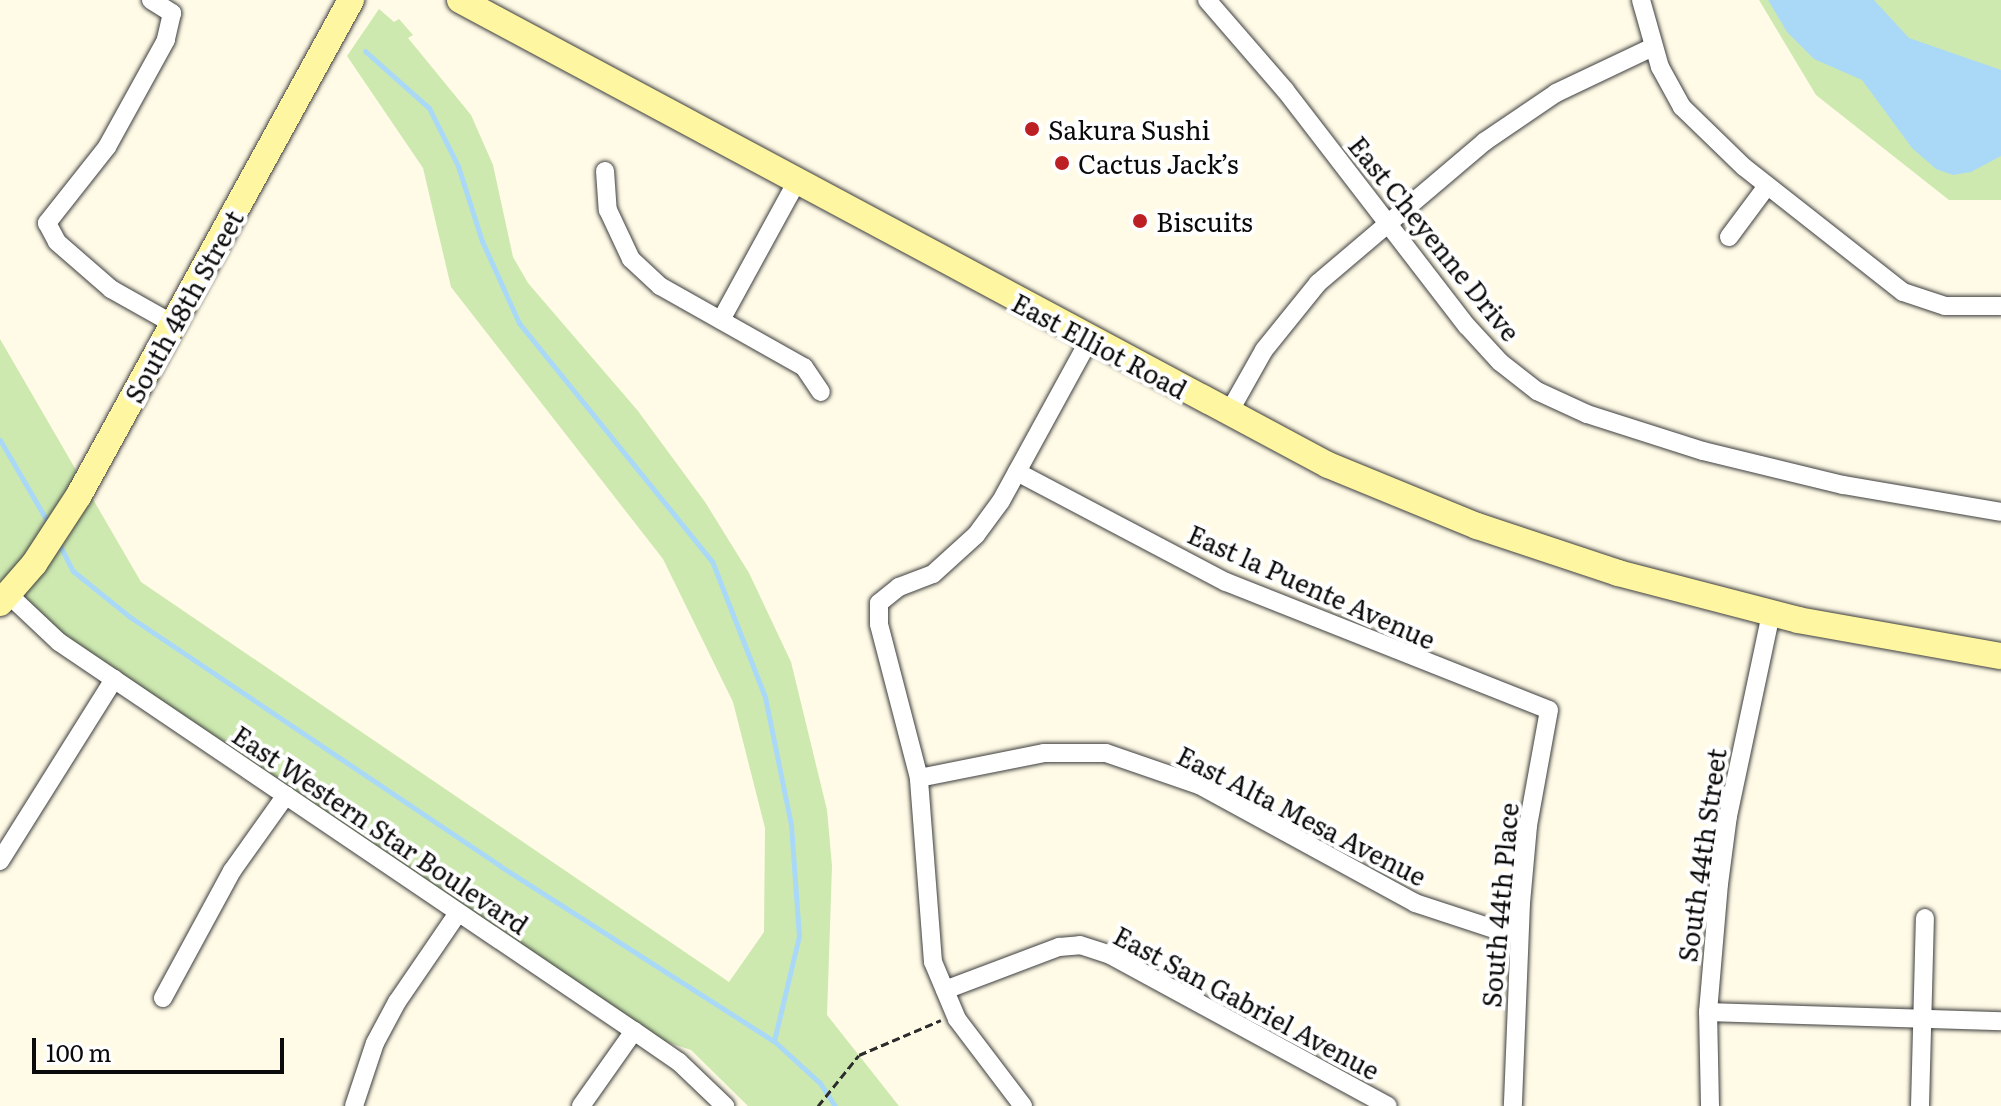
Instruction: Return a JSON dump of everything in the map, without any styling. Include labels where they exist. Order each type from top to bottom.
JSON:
[{"type":"main road","name":"South 48th Street","points":[[4,599],[34,564],[66,516],[351,0]]},
{"type":"main road","name":"East Elliot Road","points":[[460,0],[1089,340],[1328,465],[1477,526],[1618,573],[1771,614],[2001,656]]},
{"type":"street","points":[[151,0],[172,13],[166,40],[107,147],[47,223],[57,242],[111,289],[173,324]]},
{"type":"street","name":"East Cheyenne Drive","points":[[1207,0],[1285,90],[1500,362],[1537,391],[1574,408],[1703,451],[1843,485],[2001,512]]},
{"type":"street","points":[[1641,0],[1653,47],[1682,107],[1767,186],[1903,292],[1945,306],[2001,306]]},
{"type":"street","points":[[1228,414],[1288,317],[1388,223],[1484,142],[1556,93],[1653,47]]},
{"type":"street","points":[[605,171],[608,210],[631,259],[660,286],[804,367],[821,392]]},
{"type":"street","points":[[721,320],[797,181]]},
{"type":"street","points":[[1729,237],[1767,186]]},
{"type":"street","points":[[1023,1106],[957,1019],[933,962],[919,778],[879,624],[879,603],[899,587],[933,574],[959,553],[1017,472],[1089,340]]},
{"type":"street","name":"East la Puente Avenue","points":[[1017,472],[1226,582],[1549,710]]},
{"type":"street","name":"East Western Star Boulevard","points":[[4,599],[59,642],[679,1062],[725,1106]]},
{"type":"street","name":"South 44th Street","points":[[1710,1106],[1708,1012],[1728,816],[1771,614]]},
{"type":"street","points":[[0,861],[114,679]]},
{"type":"street","name":"South 44th Place","points":[[1513,1106],[1519,928],[1528,826],[1549,710]]},
{"type":"street","name":"East Alta Mesa Avenue","points":[[919,778],[1044,753],[1106,753],[1199,785],[1415,903],[1494,929],[1519,928]]},
{"type":"street","points":[[163,998],[232,871],[286,795]]},
{"type":"street","points":[[354,1106],[375,1043],[397,1002],[458,913]]},
{"type":"street","points":[[1920,1106],[1925,918]]},
{"type":"street","name":"East San Gabriel Avenue","points":[[945,990],[1059,947],[1080,945],[1110,955],[1388,1106]]},
{"type":"street","points":[[1708,1012],[2001,1021]]},
{"type":"street","points":[[581,1106],[634,1031]]},
{"type":"path","points":[[818,1106],[859,1055],[934,1020],[957,1019]]},
{"type":"green space","points":[[1759,0],[2001,0],[2001,200],[1949,200],[1816,95]]},
{"type":"green space","points":[[379,9],[394,22],[399,19],[413,35],[408,38],[471,115],[493,165],[513,257],[528,283],[638,411],[705,502],[749,573],[791,662],[827,810],[832,866],[827,1015],[899,1106],[748,1106],[691,1050],[634,1031],[286,795],[8,594],[0,581],[0,339],[141,582],[729,982],[764,932],[765,828],[733,702],[663,559],[451,287],[423,168],[347,56]]},
{"type":"water","points":[[1768,0],[1874,0],[1909,38],[2001,70],[2001,156],[1971,172],[1953,175],[1936,169],[1912,148],[1862,80],[1814,59],[1787,32]]},
{"type":"waterway","points":[[365,51],[429,108],[458,166],[482,241],[519,323],[712,561],[765,697],[791,825],[799,936],[774,1041]]},
{"type":"waterway","points":[[0,440],[50,526]]},
{"type":"waterway","points":[[58,542],[73,571],[130,617],[500,866],[774,1041],[820,1083],[835,1106]]},
{"type":"place","name":"Sakura Sushi","points":[[1032,129]]},
{"type":"place","name":"Cactus Jack’s","points":[[1062,163]]},
{"type":"place","name":"Biscuits","points":[[1140,221]]}]
